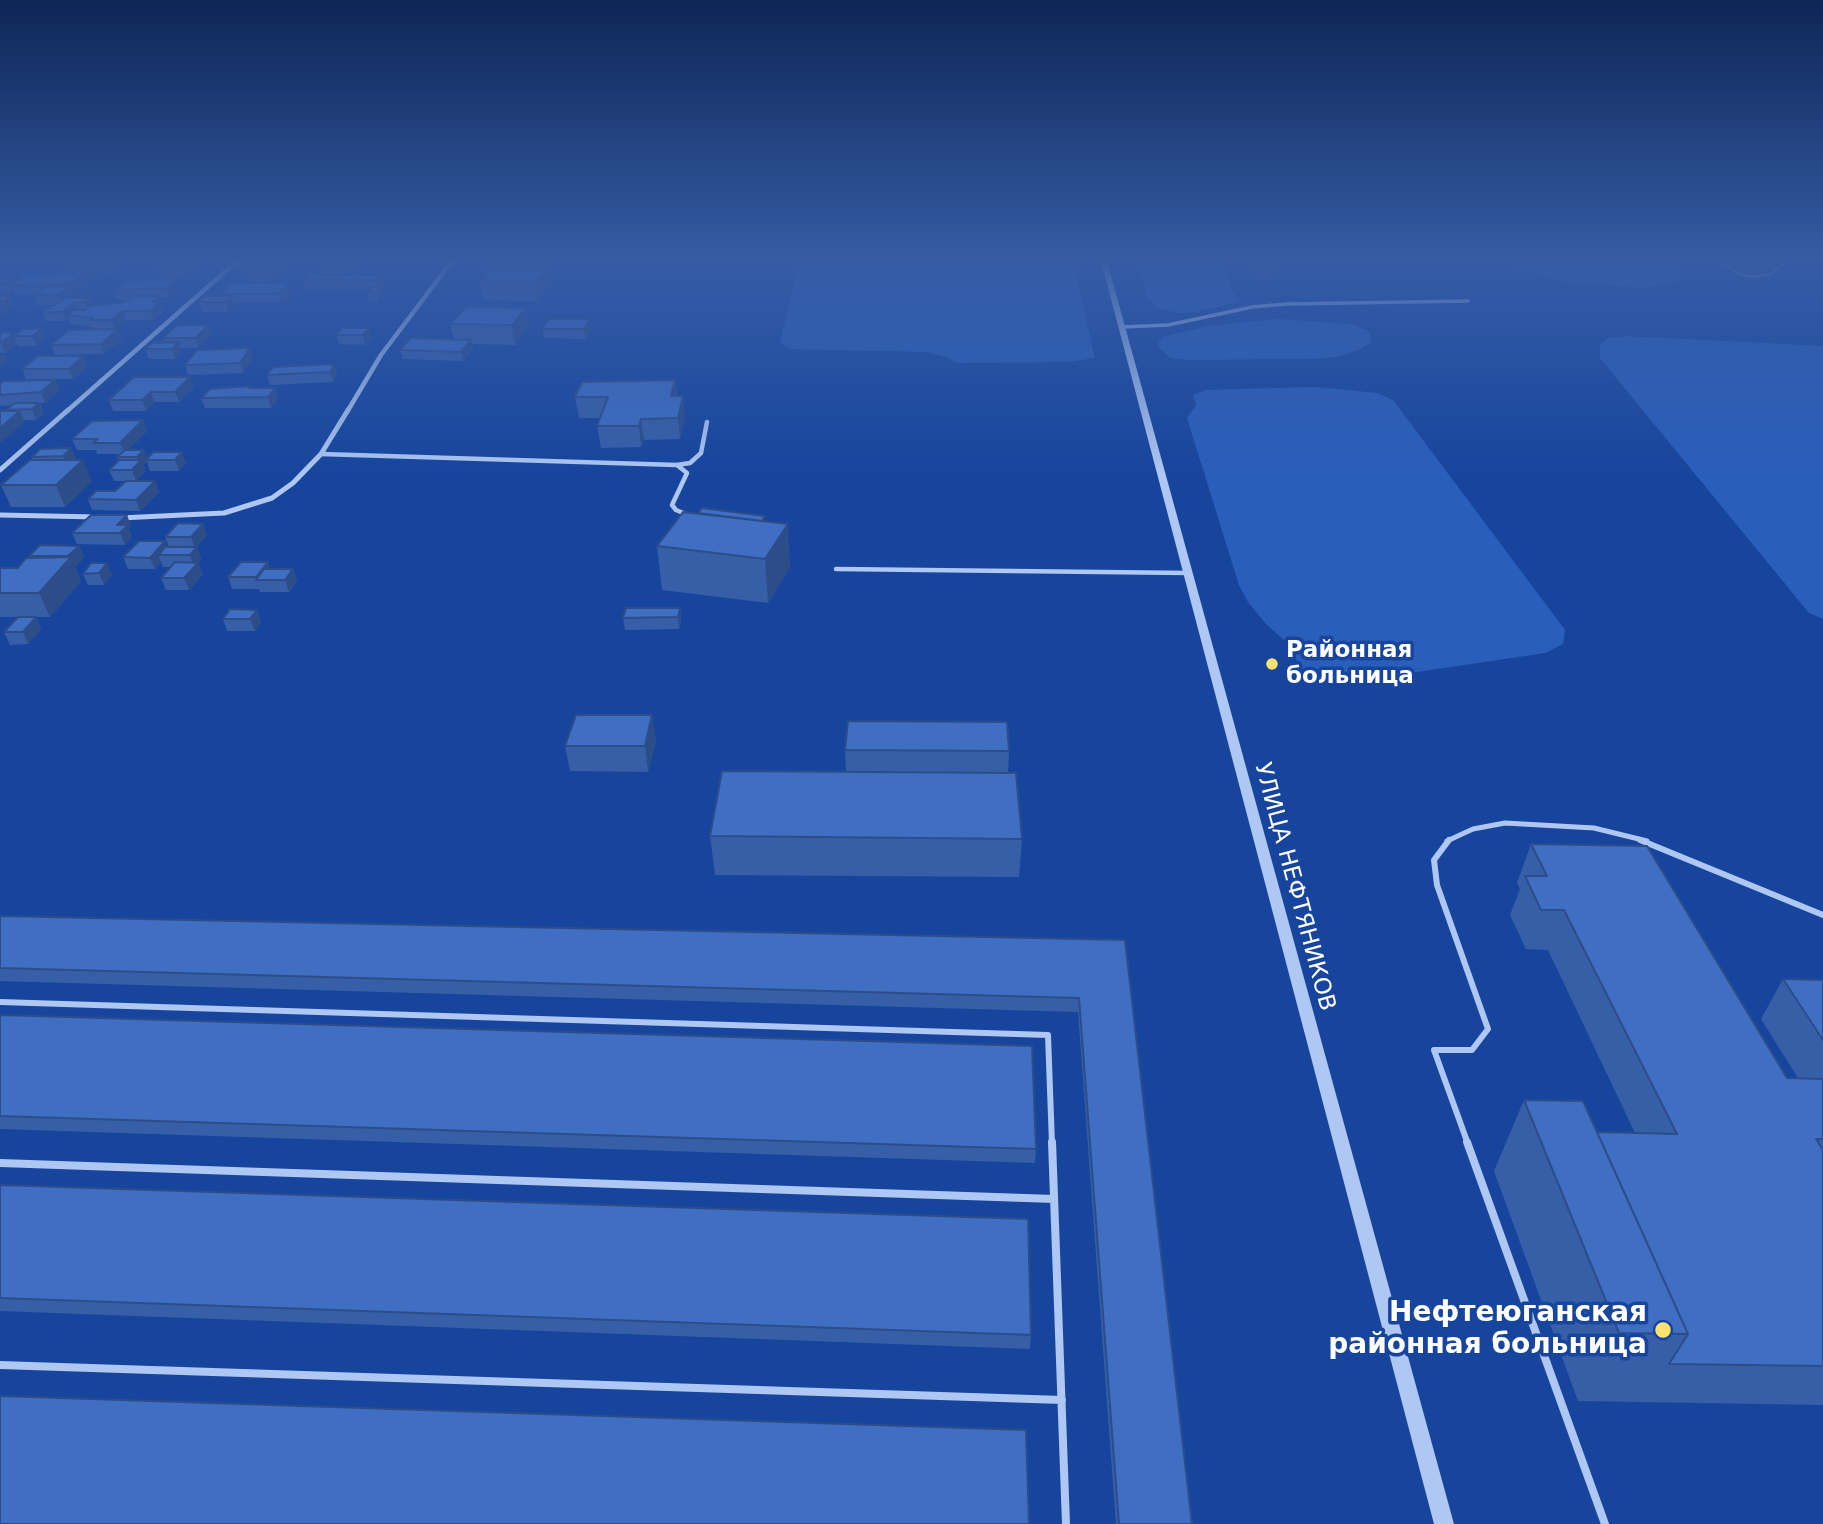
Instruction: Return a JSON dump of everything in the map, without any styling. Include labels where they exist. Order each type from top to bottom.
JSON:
[{"type":"street","points":[[0,470],[156,332]]},
{"type":"street","points":[[115,518],[199,516],[248,507],[272,498],[293,483],[321,454],[381,355],[398,332]]},
{"type":"street","name":"УЛИЦА НЕФТЯНИКОВ","points":[[1123,332],[1444,1524]]},
{"type":"street","points":[[0,516],[101,517]]},
{"type":"lane","points":[[321,454],[677,465],[690,463],[701,453],[707,422]]},
{"type":"lane","points":[[677,465],[687,473],[672,505],[676,510],[693,516]]},
{"type":"lane","points":[[836,569],[1188,573]]},
{"type":"lane","points":[[1605,1524],[1434,1050],[1472,1050],[1488,1029],[1437,886],[1434,860],[1448,841],[1473,829],[1505,823],[1594,828],[1646,841],[1823,915]]},
{"type":"lane","points":[[0,1002],[1048,1035],[1066,1524]]},
{"type":"lane","points":[[0,1163],[1054,1199]]},
{"type":"lane","points":[[0,1364],[1062,1399]]},
{"type":"shaded area","points":[[783,332],[1089,332],[1095,358],[1069,362],[956,363],[947,357],[926,352],[790,349],[780,343]]},
{"type":"shaded area","points":[[1182,332],[1369,332],[1371,342],[1359,350],[1336,357],[1185,360],[1170,358],[1157,345],[1163,337]]},
{"type":"shaded area","points":[[1625,336],[1823,346],[1823,619],[1809,613],[1600,358],[1600,344],[1609,338]]},
{"type":"shaded area","points":[[1315,387],[1377,393],[1393,400],[1565,630],[1563,644],[1545,653],[1336,684],[1312,681],[1287,643],[1266,624],[1248,602],[1239,585],[1187,418],[1196,405],[1193,395],[1206,390]]},
{"type":"building","points":[[0,332],[15,333],[0,343]]},
{"type":"building","points":[[20,332],[38,332],[32,336],[14,336]]},
{"type":"building","points":[[66,332],[114,332],[101,344],[51,345]]},
{"type":"building","points":[[169,332],[201,332],[195,338],[163,338]]},
{"type":"building","points":[[338,332],[365,332],[363,335],[336,335]]},
{"type":"building","points":[[411,338],[471,340],[461,352],[400,350]]},
{"type":"building","points":[[179,342],[172,349],[145,349],[152,343]]},
{"type":"building","points":[[250,348],[240,363],[185,365],[197,350]]},
{"type":"building","points":[[38,356],[84,356],[69,369],[22,369]]},
{"type":"building","points":[[334,364],[330,372],[267,375],[273,367]]},
{"type":"building","points":[[134,377],[190,377],[175,392],[151,392],[142,400],[109,400]]},
{"type":"building","points":[[55,380],[41,392],[0,395],[0,384],[4,381]]},
{"type":"building","points":[[675,380],[671,396],[683,396],[678,418],[641,419],[639,426],[597,426],[608,397],[575,397],[582,382]]},
{"type":"building","points":[[251,386],[249,388],[275,388],[268,397],[201,398],[210,389]]},
{"type":"building","points":[[14,403],[39,403],[32,409],[7,410]]},
{"type":"building","points":[[0,411],[20,411],[0,428]]},
{"type":"building","points":[[143,420],[120,443],[93,443],[98,439],[72,439],[92,421]]},
{"type":"building","points":[[71,448],[63,456],[32,457],[40,449]]},
{"type":"building","points":[[125,450],[144,450],[137,457],[117,457]]},
{"type":"building","points":[[153,452],[182,452],[175,460],[146,460]]},
{"type":"building","points":[[30,460],[83,460],[56,485],[1,485]]},
{"type":"building","points":[[119,460],[141,460],[132,470],[109,470]]},
{"type":"building","points":[[126,481],[155,481],[136,500],[88,499],[96,491],[115,491]]},
{"type":"building","points":[[702,508],[765,516],[762,521],[698,513]]},
{"type":"building","points":[[683,512],[788,524],[765,559],[657,546]]},
{"type":"building","points":[[91,515],[127,515],[117,525],[128,525],[120,533],[72,533]]},
{"type":"building","points":[[178,523],[203,524],[191,537],[165,537]]},
{"type":"building","points":[[139,541],[165,541],[150,558],[123,557]]},
{"type":"building","points":[[40,545],[79,546],[68,556],[29,556]]},
{"type":"building","points":[[165,547],[197,547],[190,555],[159,555]]},
{"type":"building","points":[[71,557],[39,593],[0,593],[0,568],[18,568],[26,558]]},
{"type":"building","points":[[175,562],[198,563],[184,578],[161,578]]},
{"type":"building","points":[[241,562],[268,562],[256,577],[228,577]]},
{"type":"building","points":[[91,563],[107,563],[99,573],[83,574]]},
{"type":"building","points":[[264,569],[293,569],[285,580],[256,580]]},
{"type":"building","points":[[626,608],[680,608],[678,617],[623,618]]},
{"type":"building","points":[[230,609],[257,610],[250,619],[223,619]]},
{"type":"building","points":[[18,617],[36,617],[23,632],[4,632]]},
{"type":"building","points":[[576,715],[652,715],[645,746],[565,746]]},
{"type":"building","points":[[848,721],[1007,722],[1009,751],[845,750]]},
{"type":"building","points":[[722,771],[1016,773],[1022,839],[710,836]]},
{"type":"building","points":[[1531,844],[1647,846],[1787,1078],[1823,1079],[1823,1139],[1816,1139],[1823,1150],[1823,1366],[1669,1364],[1688,1334],[1597,1132],[1677,1134],[1564,910],[1541,910],[1525,876],[1547,876]]},
{"type":"building","points":[[0,916],[1125,940],[1192,1524],[1119,1524],[1079,998],[0,968]]},
{"type":"building","points":[[1783,979],[1823,980],[1823,1040]]},
{"type":"building","points":[[0,1015],[1032,1046],[1036,1149],[0,1116]]},
{"type":"building","points":[[1524,1100],[1583,1101],[1688,1334],[1619,1333]]},
{"type":"building","points":[[0,1185],[1028,1219],[1031,1335],[0,1298]]},
{"type":"building","points":[[0,1396],[1026,1430],[1029,1524],[0,1524]]},
{"type":"place","name":"Районная больница","points":[[1272,664]]},
{"type":"place","name":"Нефтеюганская районная больница","points":[[1663,1330]]}]
